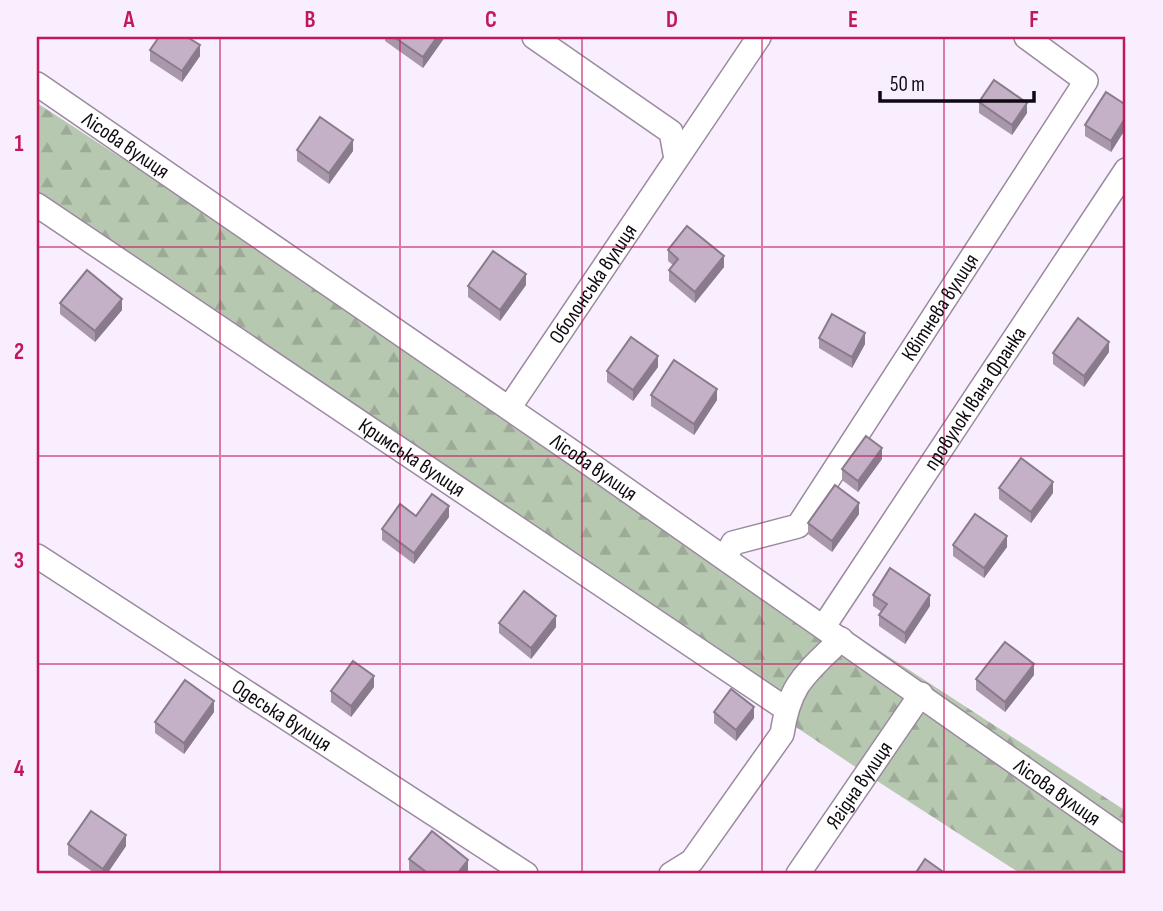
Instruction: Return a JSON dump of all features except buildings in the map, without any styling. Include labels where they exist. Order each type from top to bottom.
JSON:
[{"type":"street","points":[[534,37],[671,132],[676,159]]},
{"type":"street","name":"Оболонська вулиця","points":[[509,408],[759,37]]},
{"type":"street","name":"Квітнева вулиця","points":[[726,558],[733,544],[798,526],[1086,81],[1026,37]]},
{"type":"street","name":"Лісова вулиця","points":[[37,84],[726,558],[1126,840]]},
{"type":"street","name":"провулок Івана Франка","points":[[671,874],[692,862],[782,734],[786,709],[797,684],[1126,170]]},
{"type":"street","name":"Кримська вулиця","points":[[37,205],[786,709]]},
{"type":"street","name":"Одеська вулиця","points":[[37,556],[526,874]]},
{"type":"street","name":"Ягідна вулиця","points":[[797,874],[921,694]]},
{"type":"green space","points":[[37,103],[1126,811],[1126,874],[1021,874],[857,768],[37,217]]}]
